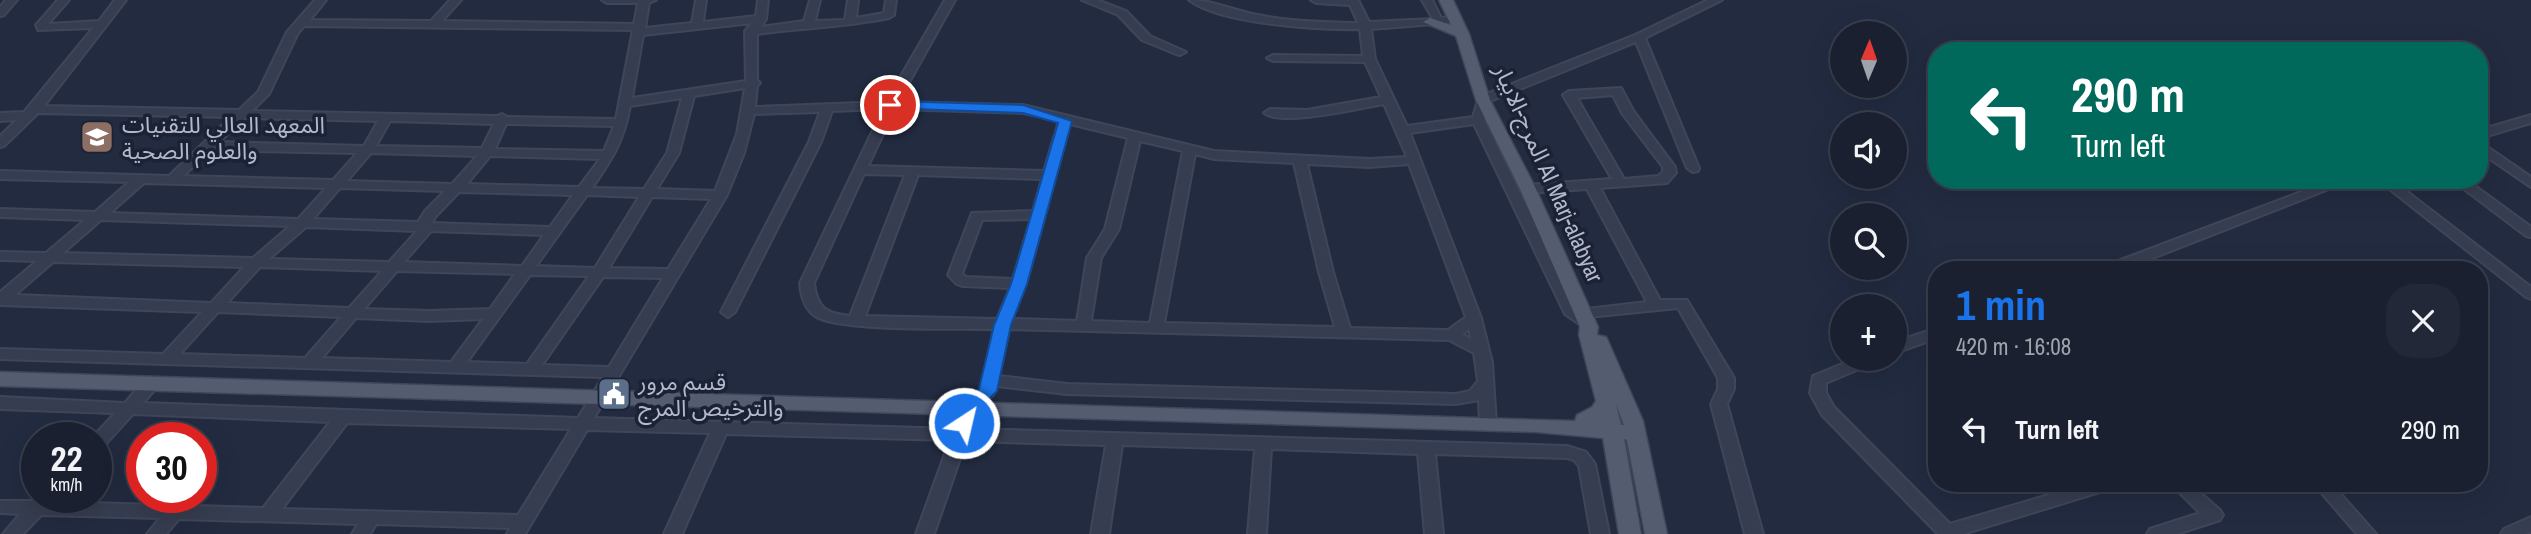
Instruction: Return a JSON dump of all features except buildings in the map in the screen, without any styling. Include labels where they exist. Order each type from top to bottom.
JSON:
[{"type":"main road","points":[[1429,20],[1447,2]]},
{"type":"main road","name":"المرج-الابيار Al Marj-alabyar","points":[[1447,2],[1459,27],[1483,100],[1528,189],[1586,322],[1602,346],[1634,427],[1656,534]]},
{"type":"main road","points":[[1429,20],[1459,27]]},
{"type":"main road","name":"المرج-الابيار Al Marj-alabyar","points":[[1586,322],[1612,426],[1630,534]]},
{"type":"main road","points":[[0,379],[597,399],[1634,427]]},
{"type":"main road","points":[[1581,425],[1599,412],[1606,400]]},
{"type":"main road","points":[[1581,425],[1617,453]]},
{"type":"street","points":[[0,13],[12,0]]},
{"type":"street","points":[[64,0],[41,25],[42,28],[102,24]]},
{"type":"street","points":[[0,143],[30,112],[121,0]]},
{"type":"street","points":[[171,181],[263,94],[300,23],[321,0]]},
{"type":"street","points":[[434,24],[456,0]]},
{"type":"street","points":[[607,0],[653,0]]},
{"type":"street","points":[[457,365],[586,191],[609,155],[621,123],[644,0]]},
{"type":"street","points":[[696,27],[701,0]]},
{"type":"street","points":[[217,513],[372,516],[520,528],[670,274],[720,195],[743,143],[754,83],[751,31],[761,19],[763,0]]},
{"type":"street","points":[[809,24],[815,0]]},
{"type":"street","points":[[850,20],[853,0]]},
{"type":"street","points":[[751,31],[889,15],[891,0]]},
{"type":"street","points":[[950,0],[923,41],[890,105],[807,283],[806,299],[813,309],[825,316],[856,320],[1451,335],[1481,350]]},
{"type":"street","points":[[1087,0],[1122,13],[1146,38],[1180,52]]},
{"type":"street","points":[[1194,0],[1241,17],[1325,28],[1429,20],[1427,0]]},
{"type":"street","points":[[1316,0],[1353,1],[1365,26],[1369,59],[1403,130],[1412,160],[1474,318],[1481,350],[1488,424]]},
{"type":"street","points":[[1717,0],[1639,37],[1483,100],[1478,120],[1570,311],[1586,322],[1656,306],[1682,303],[1726,378],[1726,389],[1719,404],[1754,534]]},
{"type":"street","points":[[300,23],[639,30],[696,27],[761,19]]},
{"type":"street","points":[[1639,37],[1693,168]]},
{"type":"street","points":[[1273,58],[1369,59]]},
{"type":"street","points":[[625,103],[754,83]]},
{"type":"street","points":[[1528,189],[1662,180],[1670,173],[1669,167],[1628,113],[1618,91],[1569,95],[1620,182]]},
{"type":"street","points":[[532,368],[600,271],[673,153],[688,94]]},
{"type":"street","points":[[1270,113],[1307,114],[1390,99]]},
{"type":"street","points":[[749,111],[890,105],[1023,109],[1189,151],[1246,159],[1369,163],[1412,160]]},
{"type":"street","points":[[728,312],[815,142],[828,106]]},
{"type":"street","points":[[0,117],[30,112],[242,113],[621,123]]},
{"type":"street","points":[[167,359],[256,263],[300,225],[368,149],[387,116]]},
{"type":"street","points":[[426,229],[425,221],[430,214],[458,188],[488,152],[502,118]]},
{"type":"street","points":[[1403,130],[1478,120]]},
{"type":"street","points":[[925,534],[970,407],[988,391],[1002,325],[1019,284],[1065,121]]},
{"type":"street","points":[[2488,132],[2527,124]]},
{"type":"street","points":[[1083,327],[1094,258],[1112,229],[1134,138]]},
{"type":"street","points":[[209,146],[609,155]]},
{"type":"street","points":[[1156,328],[1189,151]]},
{"type":"street","points":[[2488,152],[2531,183]]},
{"type":"street","points":[[1300,160],[1326,272],[1344,332]]},
{"type":"street","points":[[859,170],[1048,175]]},
{"type":"street","points":[[856,320],[913,172]]},
{"type":"street","points":[[0,175],[333,187],[720,195]]},
{"type":"street","points":[[0,299],[140,180]]},
{"type":"street","points":[[1591,184],[1656,306]]},
{"type":"street","points":[[2135,261],[2323,189]]},
{"type":"street","points":[[2396,189],[2531,294]]},
{"type":"street","points":[[2470,189],[2531,233]]},
{"type":"street","points":[[0,213],[300,225],[555,231]]},
{"type":"street","points":[[1019,284],[962,281],[955,275],[977,216],[1037,215]]},
{"type":"street","points":[[309,363],[389,268],[426,229]]},
{"type":"street","points":[[0,256],[670,274]]},
{"type":"street","points":[[0,299],[429,316],[493,314]]},
{"type":"street","points":[[1451,335],[1474,318]]},
{"type":"street","points":[[1907,344],[1928,336]]},
{"type":"street","points":[[0,354],[457,365],[613,372]]},
{"type":"street","points":[[1839,371],[1818,380],[1818,393],[1828,411],[1948,533],[2081,492]]},
{"type":"street","points":[[991,380],[1067,389],[1443,399],[1475,396],[1485,382]]},
{"type":"street","points":[[112,427],[152,384]]},
{"type":"street","points":[[0,403],[344,417],[1426,448],[1580,456],[1587,464],[1600,534]]},
{"type":"street","points":[[268,514],[344,417]]},
{"type":"street","points":[[673,534],[720,428]]},
{"type":"street","points":[[1100,534],[1115,440]]},
{"type":"street","points":[[1257,534],[1263,444]]},
{"type":"street","points":[[1426,448],[1434,534]]},
{"type":"street","points":[[2155,534],[2214,515],[2188,492]]},
{"type":"street","points":[[2328,492],[2367,534]]},
{"type":"street","points":[[0,507],[21,505]]},
{"type":"street","points":[[12,534],[32,513]]},
{"type":"street","points":[[156,534],[174,513]]},
{"type":"street","points":[[361,534],[372,516]]},
{"type":"street","points":[[2510,534],[2531,524]]},
{"type":"place","name":"المعهد العالي للتقنيات والعلوم الصحية","points":[[97,137]]},
{"type":"place","name":"قسم مرور والترخيص المرج","points":[[614,394]]},
{"type":"route","points":[[890,105],[1023,109],[1065,121],[1019,284],[1002,325],[996,365],[988,391],[970,407],[964,423]]}]
